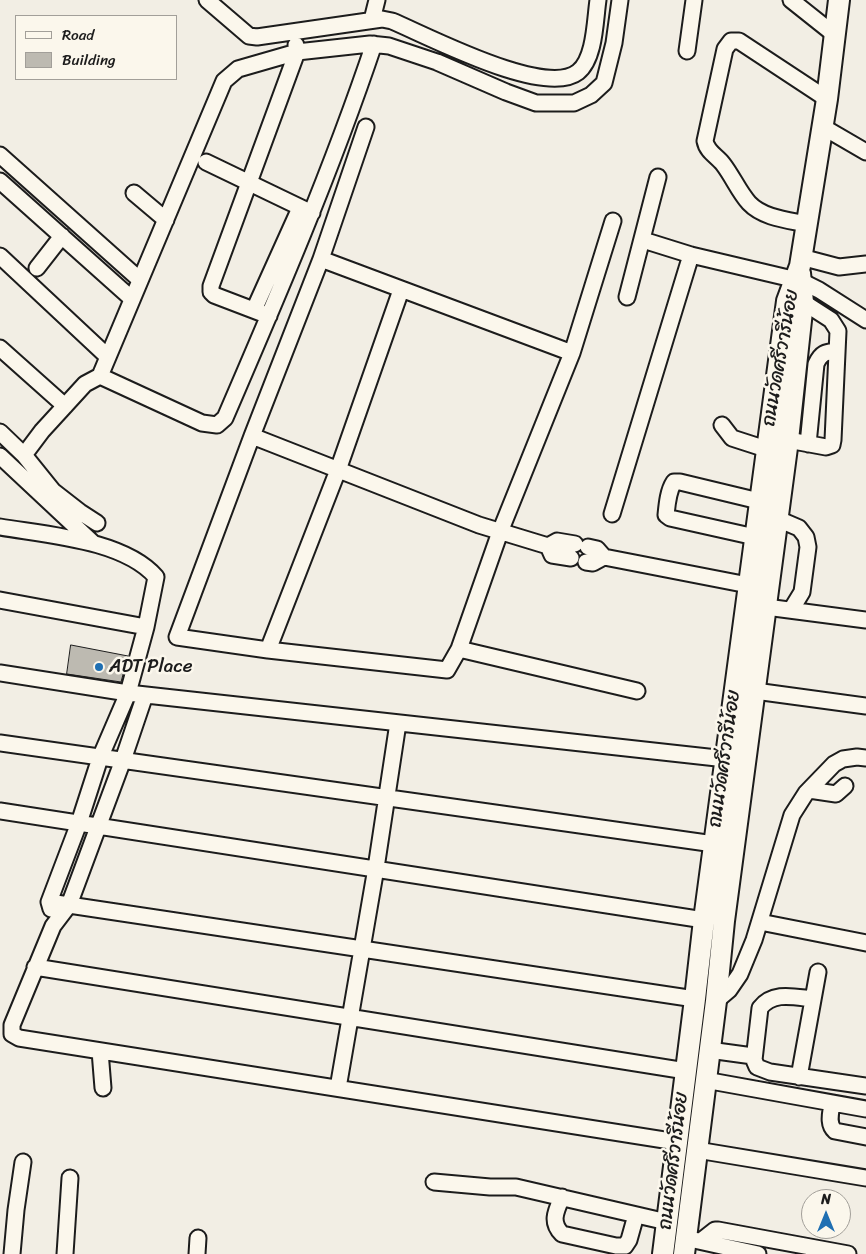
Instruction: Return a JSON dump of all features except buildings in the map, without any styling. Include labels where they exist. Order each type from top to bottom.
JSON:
[{"type":"main road","name":"ถนนวัดศรีวารีน้อย","points":[[663,1254],[704,920],[787,301],[799,271],[823,127],[839,0]]},
{"type":"main road","name":"ถนนวัดศรีวารีน้อย","points":[[690,1244],[696,1150],[716,1001],[724,921],[788,440],[803,302],[799,271]]},
{"type":"main road","points":[[767,444],[788,440]]},
{"type":"street","points":[[207,0],[249,36],[257,37],[372,20],[392,21],[511,71],[554,80],[567,78],[577,73],[586,60],[592,45],[598,0]]},
{"type":"street","points":[[372,20],[377,0]]},
{"type":"street","points":[[24,455],[42,430],[85,384],[100,376],[224,81],[238,69],[297,52],[374,44],[389,46],[437,62],[536,104],[574,103],[592,95],[604,83],[614,43],[620,0]]},
{"type":"street","points":[[687,52],[694,0]]},
{"type":"street","points":[[791,0],[835,35]]},
{"type":"street","points":[[269,316],[214,295],[211,292],[211,286],[297,52],[293,32]]},
{"type":"street","points":[[807,224],[763,213],[750,205],[722,162],[710,152],[705,141],[725,49],[731,42],[739,41],[827,99]]},
{"type":"street","points":[[254,310],[306,210],[348,122],[374,44]]},
{"type":"street","points":[[506,92],[511,71]]},
{"type":"street","points":[[366,127],[321,259],[177,637],[268,650],[447,670],[458,649],[500,532],[572,353],[613,221]]},
{"type":"street","points":[[823,127],[866,152]]},
{"type":"street","points":[[0,155],[140,280]]},
{"type":"street","points":[[206,162],[306,210]]},
{"type":"street","points":[[627,297],[658,177]]},
{"type":"street","points":[[0,180],[132,299]]},
{"type":"street","points":[[134,193],[166,220]]},
{"type":"street","points":[[100,376],[202,423],[217,425],[225,418],[269,316],[306,210]]},
{"type":"street","points":[[38,268],[62,236]]},
{"type":"street","points":[[643,240],[691,255],[799,271],[866,264]]},
{"type":"street","points":[[612,514],[691,255]]},
{"type":"street","points":[[0,256],[108,357]]},
{"type":"street","points":[[321,259],[572,353]]},
{"type":"street","points":[[799,271],[819,290],[866,320]]},
{"type":"street","points":[[268,650],[338,470],[401,290]]},
{"type":"street","points":[[788,440],[826,447],[832,445],[838,331],[832,320],[803,302]]},
{"type":"street","points":[[0,348],[65,406]]},
{"type":"street","points":[[808,444],[816,364],[820,355],[825,352],[837,351]]},
{"type":"street","points":[[722,425],[732,438],[767,444]]},
{"type":"street","points":[[0,432],[24,455],[53,491],[97,523]]},
{"type":"street","points":[[252,436],[500,532],[548,546],[552,555],[580,553],[597,549],[604,557],[748,585]]},
{"type":"street","points":[[0,456],[93,543]]},
{"type":"street","points":[[755,537],[670,518],[666,515],[666,508],[670,487],[674,482],[759,501]]},
{"type":"street","points":[[778,519],[798,528],[806,537],[808,547],[802,592],[791,610]]},
{"type":"street","points":[[0,528],[93,543],[119,552],[147,566],[156,577],[146,627],[128,693],[100,758],[50,902],[53,926]]},
{"type":"street","points":[[0,600],[146,627]]},
{"type":"street","points":[[766,607],[866,620]]},
{"type":"street","points":[[458,649],[637,691]]},
{"type":"street","points":[[0,673],[128,693],[726,759]]},
{"type":"street","points":[[755,691],[866,706]]},
{"type":"street","points":[[145,695],[123,760],[69,904],[53,926],[35,967],[12,1025],[12,1034],[19,1038],[677,1142]]},
{"type":"street","points":[[338,1088],[376,868],[398,723]]},
{"type":"street","points":[[0,743],[714,844]]},
{"type":"street","points":[[716,1001],[729,990],[740,974],[754,940],[792,815],[809,790],[838,762],[843,759],[866,758]]},
{"type":"street","points":[[809,790],[836,794],[846,786]]},
{"type":"street","points":[[0,811],[704,920]]},
{"type":"street","points":[[50,902],[695,1000]]},
{"type":"street","points":[[760,922],[866,943]]},
{"type":"street","points":[[35,967],[686,1071]]},
{"type":"street","points":[[799,1076],[818,972]]},
{"type":"street","points":[[813,999],[779,996],[764,1003],[760,1008],[753,1056],[758,1067],[763,1070],[866,1086]]},
{"type":"street","points":[[709,1050],[753,1056]]},
{"type":"street","points":[[100,1051],[103,1088]]},
{"type":"street","points":[[705,1080],[866,1109]]},
{"type":"street","points":[[832,1103],[830,1124],[832,1129],[866,1137]]},
{"type":"street","points":[[696,1150],[866,1178]]},
{"type":"street","points":[[12,1254],[16,1210],[24,1162]]},
{"type":"street","points":[[65,1254],[70,1178]]},
{"type":"street","points":[[434,1182],[490,1187],[516,1187],[667,1222]]},
{"type":"street","points":[[562,1197],[556,1212],[555,1221],[556,1228],[562,1234],[616,1246],[625,1246],[629,1240],[636,1215]]},
{"type":"street","points":[[690,1244],[718,1230],[848,1254]]},
{"type":"street","points":[[197,1254],[198,1238]]},
{"type":"street","points":[[690,1244],[720,1250],[758,1254]]},
{"type":"place","name":"ADT Place","points":[[99,667]]}]
